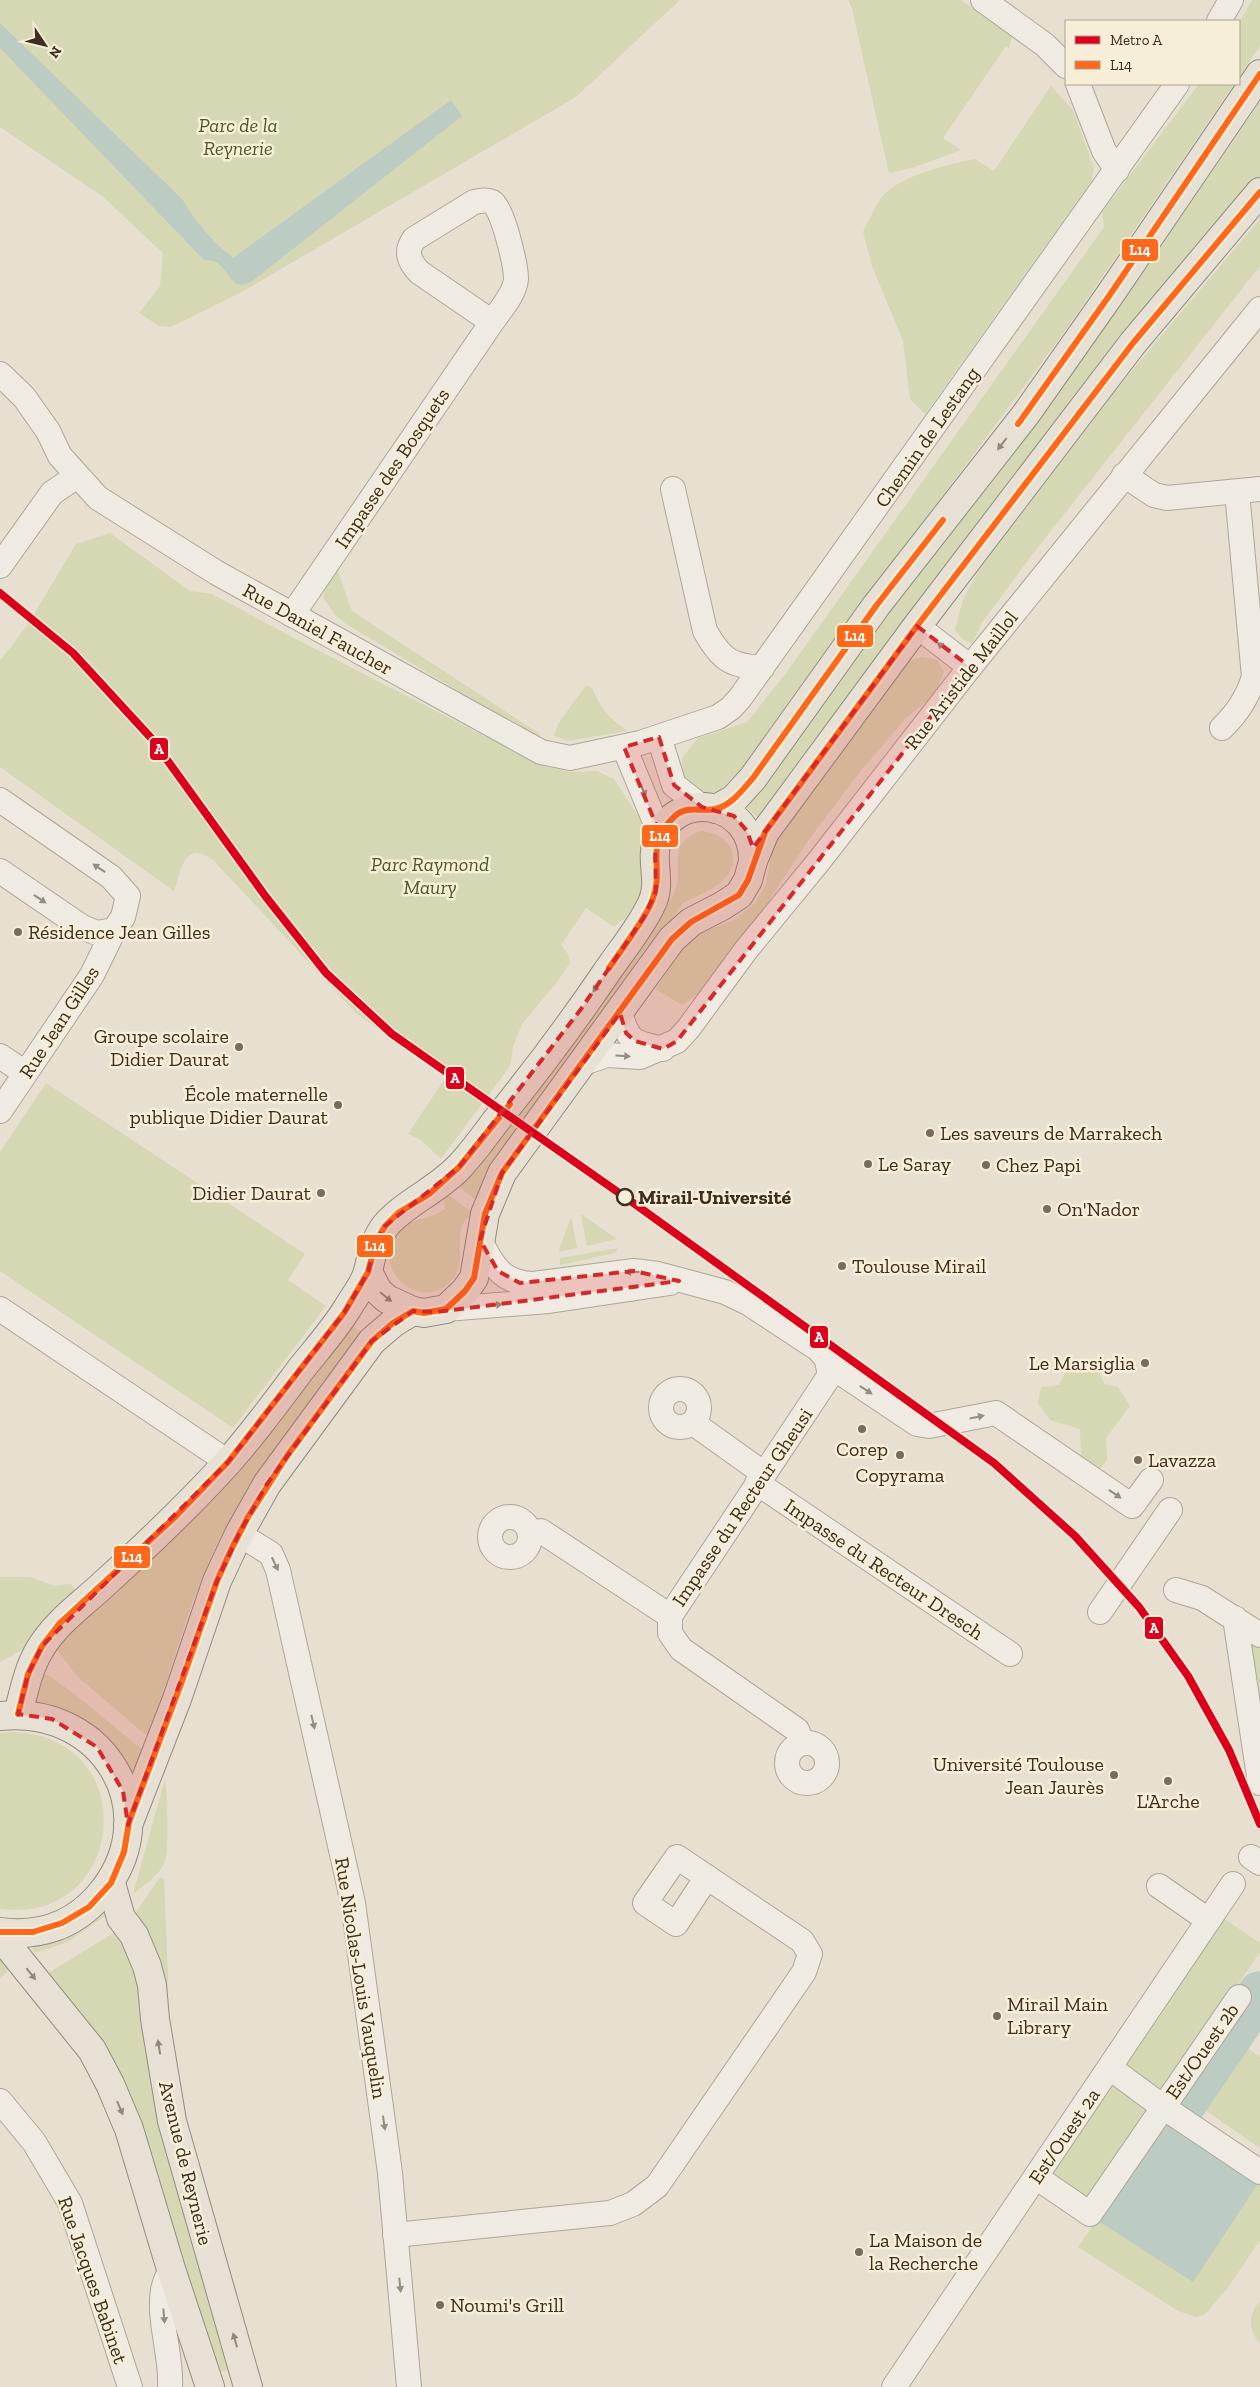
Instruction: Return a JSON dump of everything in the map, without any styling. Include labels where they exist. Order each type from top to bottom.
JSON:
[{"type":"main road","points":[[128,1825],[123,1791],[117,1775],[97,1746],[84,1735],[52,1719],[9,1715],[42,1646],[60,1624],[176,1516],[228,1462],[344,1313],[368,1272],[376,1240],[385,1226],[398,1213],[429,1194],[459,1167],[519,1093],[575,1017],[644,917],[656,890],[658,880],[655,847],[660,834],[676,816],[690,809],[709,808],[734,799],[753,778],[876,606],[1026,414],[1260,74]]},
{"type":"main road","points":[[368,1272],[378,1292],[387,1299],[413,1311],[424,1313],[446,1309],[465,1291],[474,1278],[485,1214],[502,1173],[672,939],[691,922],[722,906],[739,894],[748,880],[753,861],[765,832],[917,626],[1133,343],[1260,192]]},
{"type":"main road","points":[[709,808],[734,816],[747,831],[753,847],[753,861]]},
{"type":"main road","points":[[0,1932],[16,1934],[35,1933],[54,1928],[72,1920],[88,1909],[111,1883],[123,1855],[128,1825],[177,1699],[217,1581],[239,1534],[267,1484],[372,1341],[393,1323],[413,1311]]},
{"type":"main road","name":"Avenue de Reynerie","points":[[111,1883],[121,1918],[134,1935],[147,1966],[172,2121],[248,2387]]},
{"type":"main road","name":"Avenue de Reynerie","points":[[0,1936],[92,2050],[101,2067],[129,2129],[171,2268],[210,2387]]},
{"type":"street","points":[[983,0],[1045,45],[1065,65]]},
{"type":"street","points":[[1220,20],[1231,0]]},
{"type":"street","points":[[1078,85],[1104,151],[1117,170]]},
{"type":"street","name":"Chemin de Lestang","points":[[641,742],[697,725],[731,708],[762,668],[1176,85]]},
{"type":"street","name":"Impasse des Bosquets","points":[[292,615],[492,322],[510,294],[516,279],[500,210],[493,202],[484,200],[474,202],[414,239],[409,247],[409,254],[412,264],[419,272],[492,322]]},
{"type":"street","name":"Rue Aristide Maillol","points":[[583,1063],[607,1055],[640,1057],[663,1049],[677,1041],[688,1029],[746,950],[820,861],[970,667],[1260,309]]},
{"type":"street","name":"Rue Daniel Faucher","points":[[0,374],[24,397],[48,431],[60,456],[98,498],[217,573],[541,752],[570,758],[641,742]]},
{"type":"street","points":[[1124,475],[1154,495],[1167,498],[1249,491],[1254,677],[1248,697],[1236,714],[1222,728]]},
{"type":"street","points":[[0,566],[52,493],[77,476]]},
{"type":"street","points":[[673,489],[705,632],[725,659],[740,667],[762,668]]},
{"type":"street","points":[[917,626],[970,667]]},
{"type":"street","points":[[641,742],[674,785],[709,808]]},
{"type":"street","points":[[641,742],[660,834]]},
{"type":"street","name":"Rue Jean Gilles","points":[[0,800],[111,876],[121,885],[128,896],[123,917],[114,930],[92,975],[0,1112]]},
{"type":"street","points":[[0,871],[82,927],[97,933],[114,930]]},
{"type":"street","points":[[620,1013],[626,1033],[630,1037],[640,1043],[663,1049]]},
{"type":"street","points":[[0,1056],[25,1073]]},
{"type":"street","points":[[480,1240],[498,1271],[520,1284],[634,1271],[658,1274],[725,1292],[748,1303],[818,1349],[826,1361],[838,1371],[917,1424],[930,1426],[996,1413],[1132,1506],[1151,1480]]},
{"type":"street","points":[[446,1309],[549,1301],[679,1281]]},
{"type":"street","points":[[0,1310],[228,1462]]},
{"type":"street","name":"Impasse du Recteur Gheusi","points":[[802,1742],[797,1730],[681,1649],[670,1633],[670,1616],[760,1478],[830,1376],[826,1361]]},
{"type":"street","name":"Impasse du Recteur Dresch","points":[[693,1423],[760,1478],[1010,1654]]},
{"type":"street","points":[[1100,1612],[1170,1510]]},
{"type":"street","points":[[530,1533],[541,1531],[670,1616]]},
{"type":"street","name":"Rue Nicolas-Louis Vauquelin","points":[[239,1534],[271,1554],[278,1570],[353,1903],[390,2173],[409,2387]]},
{"type":"street","points":[[1176,1590],[1202,1598],[1260,1635]]},
{"type":"street","points":[[1235,1618],[1260,1783]]},
{"type":"street","points":[[395,2235],[610,2213],[633,2204],[658,2186],[804,1972],[810,1954],[802,1941],[707,1878]]},
{"type":"street","name":"Est/Ouest 2a","points":[[894,2387],[1233,1884]]},
{"type":"street","points":[[1159,1886],[1208,1920]]},
{"type":"street","name":"Est/Ouest 2b","points":[[1239,1997],[1163,2108],[1260,2172]]},
{"type":"street","points":[[1036,2177],[1090,2214],[1163,2108],[1110,2068]]},
{"type":"street","name":"Rue Jacques Babinet","points":[[0,2101],[34,2142],[70,2203],[130,2387]]},
{"type":"street","points":[[170,2387],[171,2373],[163,2313],[163,2290],[171,2268]]},
{"type":"highlighted area","points":[[917,626],[970,667],[677,1041],[663,1049],[635,1041],[626,1033],[620,1013],[502,1173],[480,1240],[498,1271],[520,1283],[634,1271],[679,1281],[437,1312],[413,1311],[372,1341],[267,1484],[239,1534],[217,1581],[128,1825],[123,1791],[97,1747],[52,1719],[18,1714],[28,1674],[42,1646],[228,1462],[344,1313],[368,1272],[376,1241],[385,1226],[459,1167],[581,1009],[644,917],[656,891],[655,847],[660,834],[624,747],[659,737],[674,785],[702,807],[734,816],[747,831],[753,848]]},
{"type":"green space","name":"Parc de la Reynerie","points":[[0,0],[680,0],[576,97],[240,293],[171,327],[159,326],[139,313],[160,286],[163,253],[102,196],[0,127]]},
{"type":"green space","points":[[848,0],[961,0],[1012,36],[1009,48],[1006,46],[943,138],[961,150],[915,167],[889,173],[852,9]]},
{"type":"green space","points":[[1252,0],[1260,0],[1260,46],[1240,76],[1240,21]]},
{"type":"green space","points":[[1198,85],[1233,85],[1068,327],[836,640],[741,776],[721,792],[702,796],[682,780],[682,758],[698,738],[747,722],[786,673],[1104,227],[1102,212]]},
{"type":"green space","points":[[1051,86],[1073,110],[1094,168],[1091,182],[925,414],[910,399],[903,341],[872,266],[863,232],[879,201],[887,192],[909,178],[937,168],[975,159],[994,171]]},
{"type":"green space","points":[[1260,102],[1260,178],[1123,342],[902,622],[757,817],[744,805],[769,776],[888,614],[1104,329]]},
{"type":"green space","points":[[1260,219],[1260,266],[1031,556],[982,623],[972,644],[961,638],[955,630],[963,599],[978,572],[1118,387]]},
{"type":"green space","name":"Parc Raymond Maury","points":[[110,533],[190,591],[212,594],[527,758],[547,767],[569,772],[597,771],[614,779],[640,819],[644,839],[641,865],[645,880],[639,898],[625,918],[614,927],[586,908],[561,945],[568,954],[570,963],[557,982],[522,1024],[513,1047],[510,1066],[441,1159],[421,1140],[408,1134],[446,1077],[356,1013],[213,860],[204,854],[196,853],[190,855],[182,866],[174,891],[0,767],[0,661],[28,624],[76,544]]},
{"type":"green space","points":[[336,566],[352,611],[540,734],[539,739],[346,624],[334,614],[323,597],[328,580]]},
{"type":"green space","points":[[922,657],[937,660],[944,672],[935,694],[905,719],[859,773],[807,842],[768,902],[704,990],[682,1005],[656,989],[681,951],[696,935],[736,919],[755,903],[766,884],[774,840],[909,661]]},
{"type":"green space","points":[[586,685],[592,688],[602,707],[611,717],[628,731],[567,741],[554,736],[558,724]]},
{"type":"green space","points":[[701,831],[720,837],[732,849],[733,865],[729,873],[721,882],[708,891],[683,903],[480,1203],[454,1183],[561,1050],[639,948],[673,895],[678,880],[679,853],[682,843]]},
{"type":"green space","points":[[46,1083],[305,1254],[288,1280],[326,1306],[233,1428],[0,1271],[0,1152]]},
{"type":"green space","points":[[444,1192],[473,1213],[473,1218],[467,1218],[462,1225],[460,1233],[460,1259],[455,1275],[449,1283],[435,1291],[421,1292],[408,1287],[398,1278],[391,1265],[389,1252],[392,1239],[403,1227],[435,1215],[445,1209]]},
{"type":"green space","points":[[581,1214],[617,1239],[587,1246]]},
{"type":"green space","points":[[571,1216],[577,1248],[559,1252],[559,1251]]},
{"type":"green space","points":[[618,1248],[615,1253],[560,1265],[560,1258]]},
{"type":"green space","points":[[348,1323],[367,1336],[263,1468],[228,1525],[202,1577],[147,1736],[78,1677],[57,1650],[68,1632]]},
{"type":"green space","points":[[1083,1360],[1099,1372],[1104,1384],[1118,1387],[1130,1406],[1106,1438],[1107,1460],[1098,1471],[1081,1458],[1080,1429],[1050,1420],[1038,1403],[1041,1387],[1059,1385],[1067,1369]]},
{"type":"green space","points":[[0,1577],[30,1577],[54,1586],[71,1584],[77,1593],[33,1636],[24,1649],[0,1662]]},
{"type":"green space","points":[[1242,1637],[1260,1648],[1260,1722]]},
{"type":"green space","points":[[43,1675],[48,1675],[73,1693],[144,1751],[134,1774],[130,1773],[101,1736],[80,1718],[67,1711],[36,1704],[32,1701]]},
{"type":"green space","points":[[14,1732],[56,1742],[85,1765],[100,1795],[103,1829],[94,1862],[74,1889],[42,1907],[0,1909],[0,1733]]},
{"type":"green space","points":[[165,1779],[168,1823],[166,1858],[158,1873],[133,1894]]},
{"type":"green space","points":[[160,1877],[164,1879],[168,1978],[167,1993],[163,1998],[157,1953],[149,1933],[135,1914]]},
{"type":"green space","points":[[104,1913],[105,1916],[68,1942],[34,1953],[31,1944]]},
{"type":"green space","points":[[1223,1918],[1260,1943],[1260,1952],[1161,2098],[1119,2069]]},
{"type":"green space","points":[[115,1932],[124,1945],[135,1970],[155,2109],[172,2175],[230,2369],[221,2372],[207,2348],[106,2048],[82,2012],[45,1975]]},
{"type":"green space","points":[[0,1953],[9,1970],[0,1978]]},
{"type":"green space","points":[[1242,2044],[1260,2057],[1260,2148],[1199,2106]]},
{"type":"green space","points":[[1111,2081],[1153,2110],[1088,2201],[1047,2174]]},
{"type":"green space","points":[[1260,2183],[1260,2240],[1227,2289],[1205,2314],[1196,2317],[1178,2311],[1078,2247],[1097,2220]]},
{"type":"green space","points":[[1260,2301],[1260,2343],[1253,2333],[1251,2322],[1253,2311]]},
{"type":"shaded area","points":[[0,23],[182,199],[205,231],[233,258],[451,100],[462,116],[251,282],[239,284],[231,279],[216,262],[204,260],[0,48]]},
{"type":"shaded area","points":[[1166,2119],[1259,2182],[1193,2282],[1097,2220]]},
{"type":"waterway","points":[[1176,2116],[1260,1993]]},
{"type":"metro line","name":"A","points":[[0,593],[73,653],[152,739],[266,897],[326,973],[392,1034],[632,1202],[994,1463],[1075,1536],[1139,1607],[1188,1676],[1229,1750],[1260,1824]]},
{"type":"transit line","name":"L14","points":[[1018,424],[1109,296],[1260,74]]},
{"type":"transit line","name":"L14","points":[[0,1932],[33,1932],[62,1923],[89,1907],[111,1883],[124,1852],[129,1822],[181,1684],[217,1581],[248,1517],[287,1456],[372,1341],[393,1323],[413,1311],[424,1313],[446,1309],[465,1291],[474,1278],[485,1214],[502,1173],[672,939],[691,922],[739,895],[748,880],[765,832],[917,626],[1133,343],[1260,192]]},
{"type":"transit line","name":"L14","points":[[609,968],[652,901],[656,889],[657,847],[659,837],[665,827],[675,816],[684,811],[715,809],[731,801],[741,792],[876,606],[943,520]]},
{"type":"transit line","name":"L14","points":[[18,1714],[28,1674],[42,1646],[59,1624],[176,1516],[228,1462],[344,1313],[368,1272],[376,1241],[385,1226],[398,1213],[429,1194],[459,1167],[510,1104]]},
{"type":"place","name":"Résidence Jean Gilles","points":[[18,932]]},
{"type":"place","name":"Groupe scolaire Didier Daurat","points":[[239,1047]]},
{"type":"place","name":"École maternelle publique Didier Daurat","points":[[338,1105]]},
{"type":"place","name":"Les saveurs de Marrakech","points":[[930,1133]]},
{"type":"place","name":"Le Saray","points":[[868,1164]]},
{"type":"place","name":"Chez Papi","points":[[986,1165]]},
{"type":"place","name":"Didier Daurat","points":[[321,1193]]},
{"type":"place","name":"Mirail-Université","points":[[625,1197]]},
{"type":"place","name":"On'Nador","points":[[1047,1209]]},
{"type":"place","name":"Toulouse Mirail","points":[[842,1266]]},
{"type":"place","name":"Le Marsiglia","points":[[1145,1363]]},
{"type":"place","name":"Corep","points":[[862,1429]]},
{"type":"place","name":"Copyrama","points":[[900,1455]]},
{"type":"place","name":"Lavazza","points":[[1138,1460]]},
{"type":"place","name":"Université Toulouse Jean Jaurès","points":[[1114,1775]]},
{"type":"place","name":"L'Arche","points":[[1168,1781]]},
{"type":"place","name":"Mirail Main Library","points":[[997,2016]]},
{"type":"place","name":"La Maison de la Recherche","points":[[859,2252]]},
{"type":"place","name":"Noumi's Grill","points":[[440,2305]]}]
